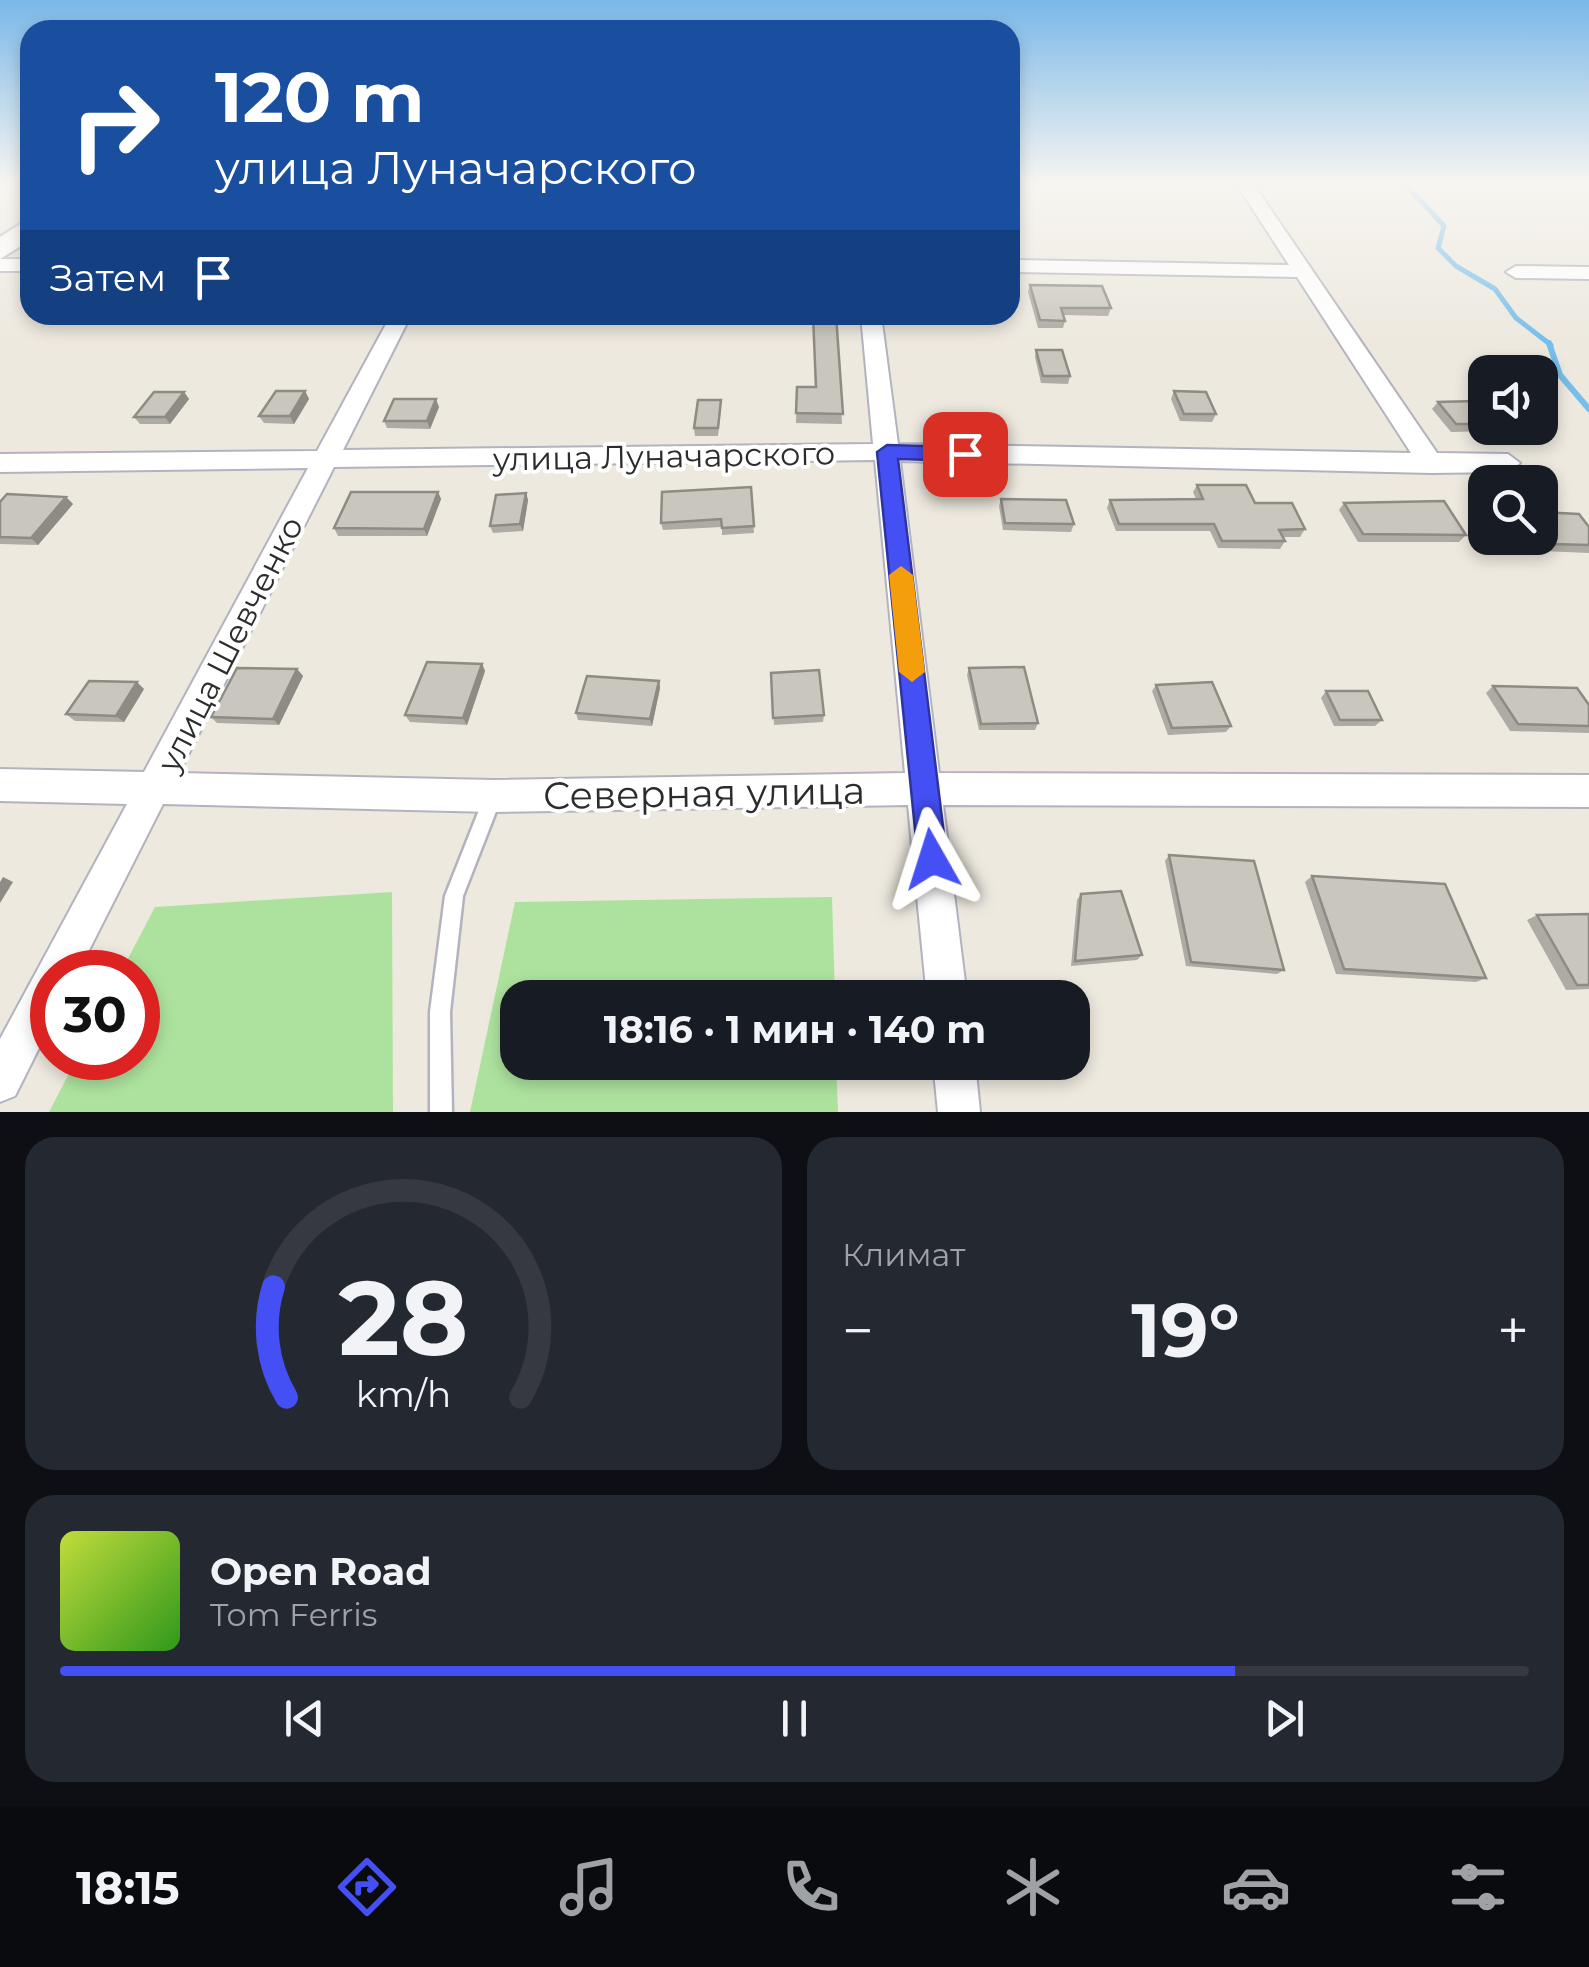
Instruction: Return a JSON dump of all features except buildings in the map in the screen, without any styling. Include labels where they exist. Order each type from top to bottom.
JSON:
[{"type":"street","points":[[1280,237],[1431,464]]},
{"type":"street","points":[[1020,266],[1302,271]]},
{"type":"street","points":[[1516,272],[1589,273]]},
{"type":"street","name":"улица Шевченко","points":[[70,950],[396,325]]},
{"type":"street","points":[[872,325],[945,980]]},
{"type":"street","name":"улица Луначарского","points":[[0,463],[324,462],[887,452],[1431,464],[1508,462]]},
{"type":"street","name":"Северная улица","points":[[0,785],[493,796],[925,790],[1589,791]]},
{"type":"street","points":[[0,1081],[30,1024]]},
{"type":"street","points":[[956,1080],[959,1112]]},
{"type":"lane","points":[[440,1112],[440,1012],[454,896],[493,796]]},
{"type":"green space","points":[[392,892],[393,1112],[49,1112],[66,1080],[160,1080],[160,950],[133,950],[155,907]]},
{"type":"green space","points":[[832,897],[834,980],[500,980],[500,1080],[837,1080],[838,1112],[470,1112],[515,902]]},
{"type":"waterway","points":[[1441,237],[1438,248],[1456,266],[1495,289],[1516,318],[1549,344]]},
{"type":"waterway","points":[[1549,344],[1560,375],[1589,409]]},
{"type":"slow traffic","points":[[901,575],[912,672]]},
{"type":"route","points":[[932,859],[887,452],[965,454]]}]
